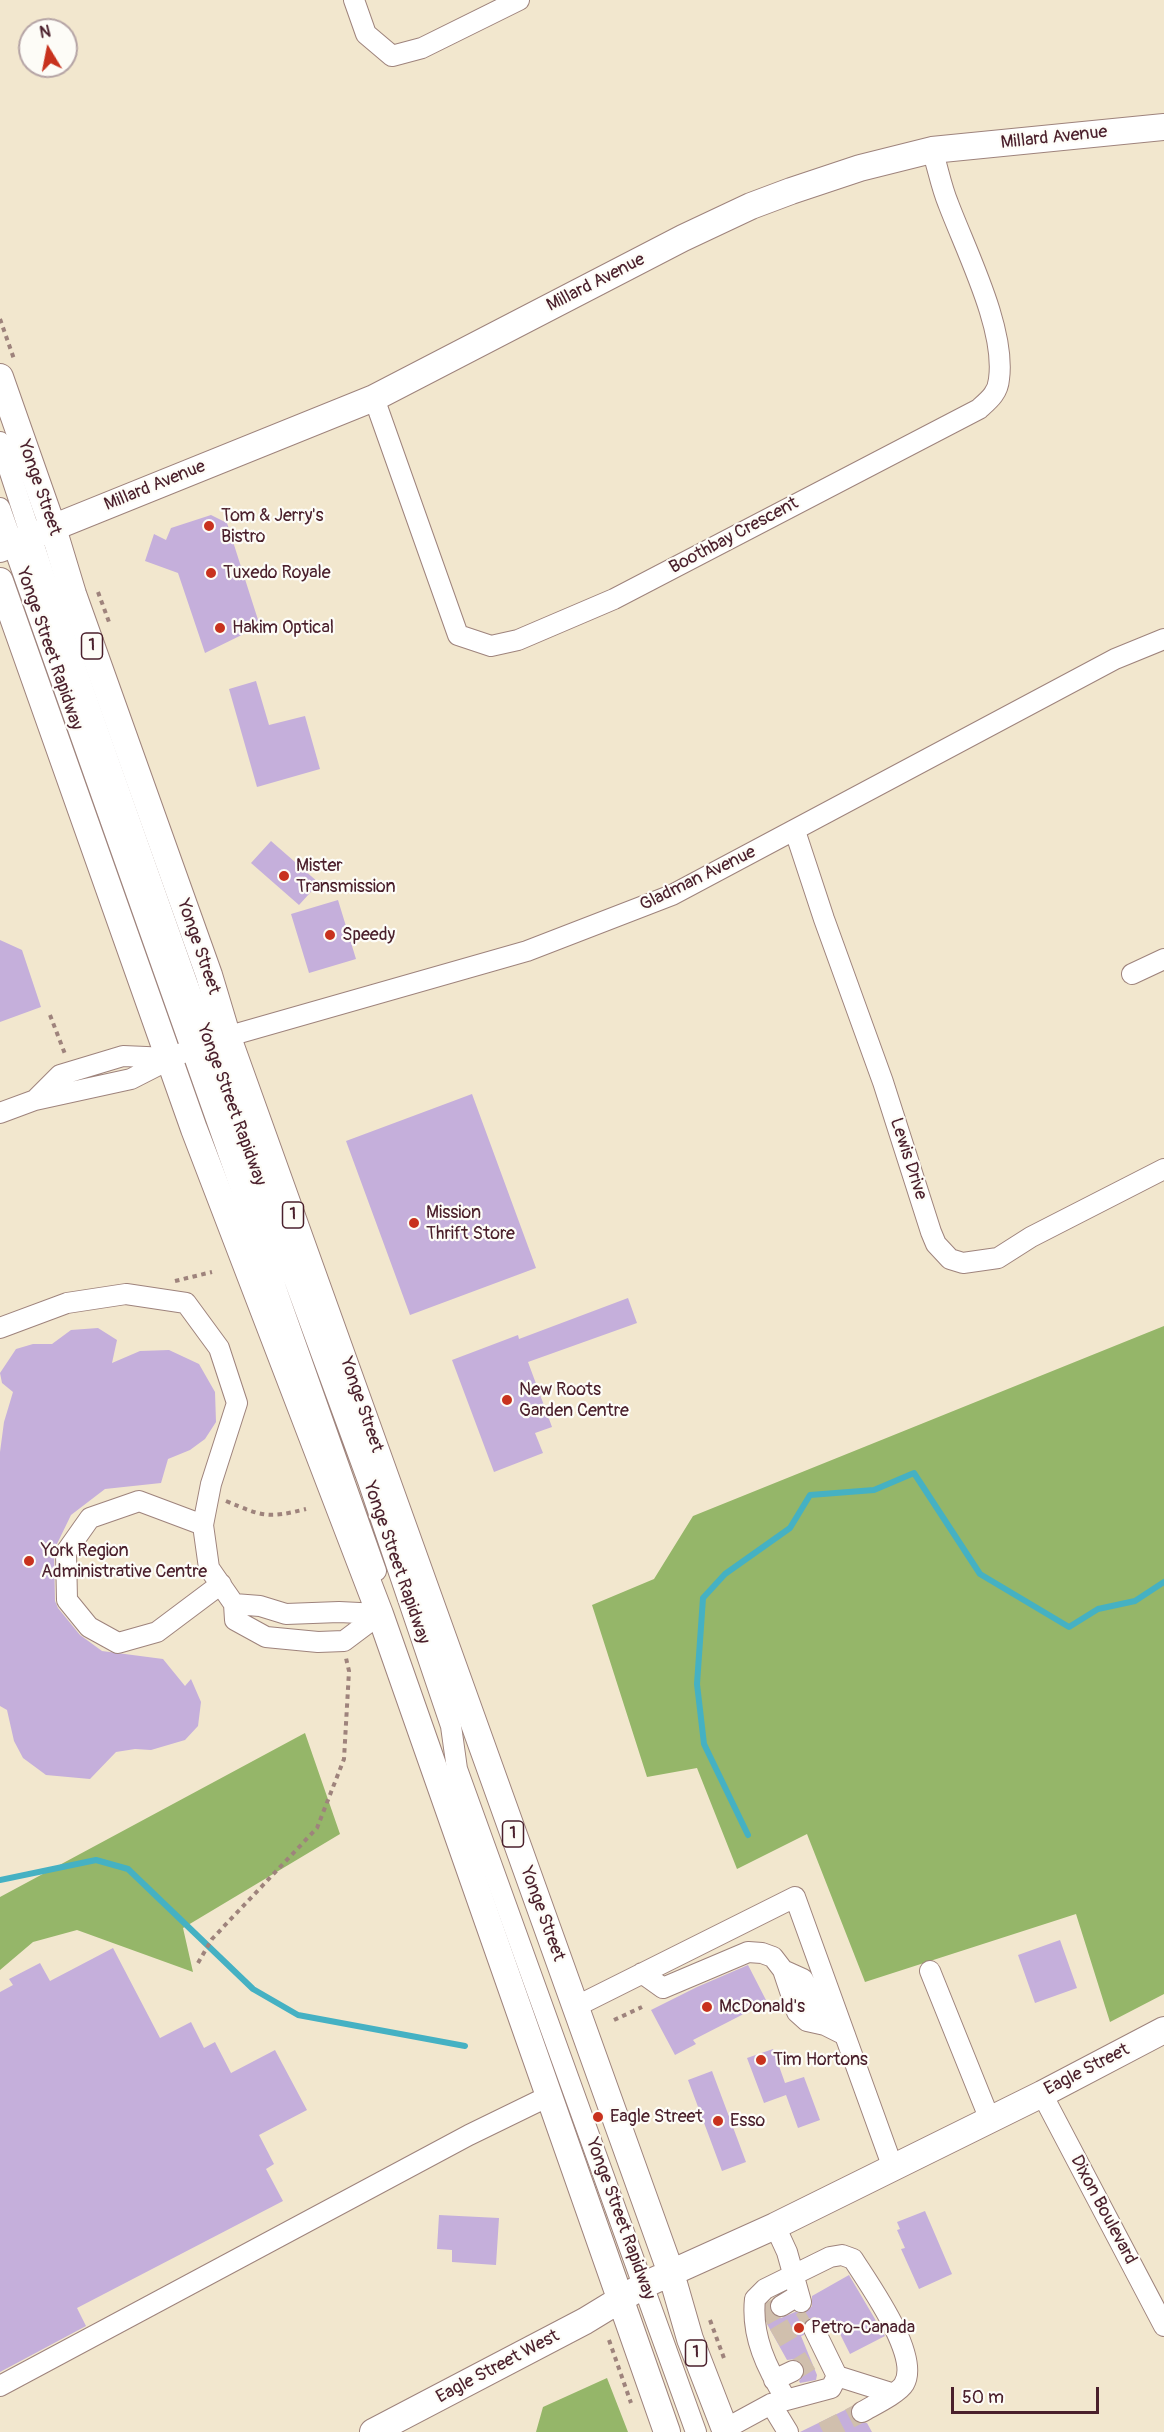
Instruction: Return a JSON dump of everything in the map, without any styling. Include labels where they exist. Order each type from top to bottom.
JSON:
[{"type":"main road","name":"Millard Avenue","points":[[24,539],[374,398],[720,220],[791,191],[860,168],[932,150],[1164,127]]},
{"type":"main road","name":"Yonge Street","points":[[0,377],[24,539],[73,594],[205,964],[199,1046],[380,1614],[667,2432]]},
{"type":"main road","name":"Yonge Street","points":[[0,581],[199,1046],[575,2007],[670,2272],[690,2339],[725,2430]]},
{"type":"main road","name":"Eagle Street","points":[[621,2298],[670,2272],[775,2226],[893,2168],[1164,2030]]},
{"type":"main road","name":"Eagle Street West","points":[[373,2432],[585,2321],[621,2298]]},
{"type":"street","points":[[354,0],[366,34],[392,56],[422,48],[519,0]]},
{"type":"street","name":"Boothbay Crescent","points":[[374,398],[458,635],[491,646],[518,640],[614,599],[979,409],[993,398],[999,382],[1000,348],[982,293],[946,199],[932,150]]},
{"type":"street","name":"Yonge Street Rapidway","points":[[0,442],[24,539],[434,1735],[458,1769],[696,2432]]},
{"type":"street","name":"Yonge Street Rapidway","points":[[0,508],[24,539]]},
{"type":"street","name":"Gladman Avenue","points":[[0,1113],[35,1100],[60,1075],[123,1056],[199,1046],[527,951],[672,895],[1115,659],[1164,639]]},
{"type":"street","name":"Lewis Drive","points":[[795,831],[824,920],[883,1082],[928,1225],[936,1244],[950,1259],[963,1263],[998,1258],[1031,1238],[1164,1168]]},
{"type":"street","points":[[1132,974],[1164,959]]},
{"type":"street","points":[[0,1328],[67,1303],[126,1294],[186,1303],[219,1348],[237,1403],[209,1493],[203,1525],[209,1568],[234,1604],[235,1620],[266,1637],[318,1642],[344,1641],[380,1614]]},
{"type":"street","points":[[203,1525],[139,1501],[90,1518],[66,1552],[67,1600],[89,1627],[118,1643],[157,1632],[221,1584]]},
{"type":"street","points":[[234,1604],[261,1606],[286,1614],[339,1612],[380,1614]]},
{"type":"street","points":[[575,2007],[795,1897],[893,2168]]},
{"type":"street","points":[[642,1973],[663,1988],[748,1952],[762,1953],[773,1957],[783,1970],[803,1978],[825,2025],[845,2035]]},
{"type":"street","points":[[930,1971],[990,2120]]},
{"type":"street","name":"Dixon Boulevard","points":[[1042,2094],[1164,2326]]},
{"type":"street","points":[[0,2386],[459,2140],[549,2096]]},
{"type":"street","points":[[775,2226],[787,2252],[798,2291]]},
{"type":"street","points":[[781,2306],[830,2257],[842,2255],[853,2259],[888,2314],[907,2358],[908,2375],[903,2386],[862,2412]]},
{"type":"street","points":[[788,2432],[779,2402],[767,2342],[755,2335],[758,2319],[754,2299],[765,2289],[798,2291]]},
{"type":"street","points":[[814,2329],[818,2356],[837,2376],[891,2393]]},
{"type":"street","points":[[774,2380],[793,2371]]},
{"type":"street","points":[[725,2430],[779,2402],[831,2388],[837,2376]]},
{"type":"path","points":[[209,1493],[261,1516],[287,1514],[306,1509]]},
{"type":"path","points":[[198,1963],[212,1939],[316,1828],[345,1759],[349,1671],[344,1641]]},
{"type":"path","points":[[614,2020],[642,2007]]},
{"type":"green space","points":[[1164,1326],[1164,1994],[1110,2022],[1076,1914],[865,1982],[807,1834],[737,1869],[697,1768],[647,1777],[592,1605],[654,1579],[693,1516]]},
{"type":"green space","points":[[305,1733],[340,1834],[183,1928],[193,1972],[77,1930],[33,1942],[0,1970],[0,1897]]},
{"type":"green space","points":[[607,2378],[628,2432],[536,2432],[543,2407]]},
{"type":"building","points":[[211,515],[227,523],[260,626],[205,653],[178,573],[145,561],[154,534],[166,540],[171,528]]},
{"type":"building","points":[[256,681],[269,725],[305,716],[320,769],[257,787],[229,689]]},
{"type":"building","points":[[271,841],[319,883],[299,905],[251,863]]},
{"type":"building","points":[[338,900],[356,959],[309,973],[291,914]]},
{"type":"building","points":[[0,940],[22,950],[41,1007],[0,1022]]},
{"type":"building","points":[[472,1094],[536,1268],[410,1315],[346,1141]]},
{"type":"building","points":[[628,1298],[637,1323],[528,1362],[552,1427],[535,1433],[543,1453],[494,1472],[452,1360],[518,1335],[519,1339]]},
{"type":"building","name":"York Region Administrative Centre","points":[[98,1328],[117,1340],[112,1363],[140,1351],[169,1350],[199,1364],[215,1392],[216,1422],[205,1439],[190,1450],[168,1459],[161,1483],[105,1489],[71,1515],[56,1546],[54,1552],[55,1601],[80,1635],[102,1651],[163,1659],[185,1686],[191,1679],[201,1702],[198,1726],[185,1740],[151,1750],[135,1749],[116,1752],[90,1779],[46,1775],[23,1758],[14,1741],[7,1710],[0,1706],[0,1452],[4,1422],[13,1392],[2,1383],[0,1373],[16,1349],[33,1344],[52,1344],[71,1330]]},
{"type":"building","points":[[1060,1940],[1077,1988],[1035,2003],[1018,1955]]},
{"type":"building","points":[[113,1948],[160,2038],[191,2022],[204,2048],[215,2042],[231,2073],[275,2050],[307,2110],[259,2135],[274,2164],[266,2169],[283,2201],[77,2308],[86,2326],[0,2372],[0,1992],[13,1985],[9,1979],[40,1963],[50,1981]]},
{"type":"building","name":"McDonald's","points":[[748,1965],[767,2002],[693,2040],[696,2044],[675,2055],[651,2010]]},
{"type":"building","points":[[773,2049],[785,2083],[804,2077],[820,2120],[798,2128],[786,2095],[764,2103],[747,2058]]},
{"type":"building","points":[[712,2071],[746,2162],[722,2171],[688,2080]]},
{"type":"building","points":[[925,2211],[952,2274],[919,2289],[901,2249],[905,2248],[897,2230],[900,2229],[897,2222]]},
{"type":"building","points":[[439,2215],[499,2218],[496,2265],[452,2262],[452,2250],[437,2249]]},
{"type":"building","points":[[849,2275],[885,2336],[850,2354],[833,2320],[825,2324],[815,2317],[808,2319],[804,2323],[804,2335],[801,2336],[817,2375],[816,2380],[800,2383],[805,2373],[804,2366],[795,2359],[787,2360],[767,2324],[767,2304],[770,2301],[771,2312],[781,2318],[795,2312],[805,2313],[812,2306],[812,2296]]},
{"type":"building","points":[[851,2407],[852,2418],[856,2423],[867,2423],[872,2432],[800,2432]]},
{"type":"waterway","points":[[748,1835],[704,1744],[697,1684],[703,1598],[725,1574],[790,1528],[810,1495],[874,1490],[914,1473],[980,1574],[1069,1627],[1098,1609],[1135,1601],[1164,1582]]},
{"type":"waterway","points":[[0,1880],[96,1860],[128,1869],[253,1989],[298,2015],[465,2046]]},
{"type":"tunnel","points":[[763,2316],[781,2306]]},
{"type":"tunnel","points":[[775,2338],[809,2318]]},
{"type":"tunnel","points":[[793,2371],[811,2360]]},
{"type":"tunnel","points":[[823,2432],[862,2412]]},
{"type":"place","name":"Tom & Jerry's Bistro","points":[[209,526]]},
{"type":"place","name":"Tuxedo Royale","points":[[211,573]]},
{"type":"place","name":"Hakim Optical","points":[[220,628]]},
{"type":"place","name":"Mister Transmission","points":[[284,876]]},
{"type":"place","name":"Speedy","points":[[330,935]]},
{"type":"place","name":"Mission Thrift Store","points":[[414,1223]]},
{"type":"place","name":"New Roots Garden Centre","points":[[507,1400]]},
{"type":"place","name":"York Region Administrative Centre","points":[[29,1561]]},
{"type":"place","name":"McDonald's","points":[[707,2007]]},
{"type":"place","name":"Tim Hortons","points":[[761,2060]]},
{"type":"place","name":"Eagle Street","points":[[598,2117]]},
{"type":"place","name":"Esso","points":[[718,2121]]},
{"type":"place","name":"Petro-Canada","points":[[799,2328]]}]
